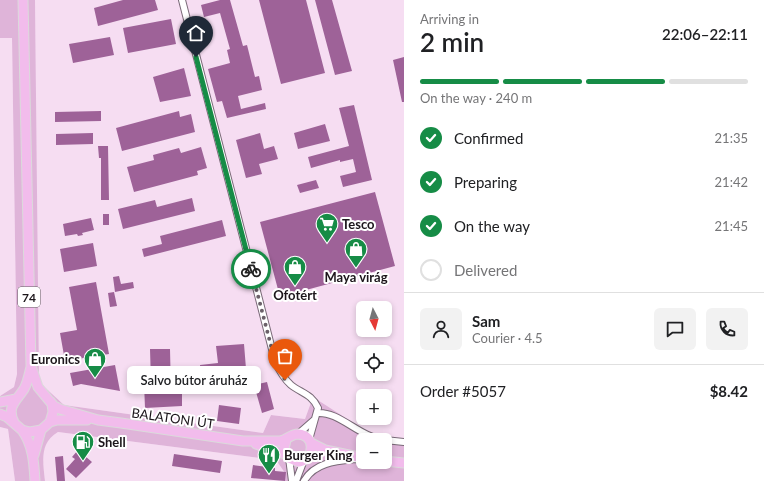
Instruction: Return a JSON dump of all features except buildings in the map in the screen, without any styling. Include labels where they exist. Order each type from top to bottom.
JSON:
[{"type":"main road","name":"74","points":[[15,423],[11,413],[18,397],[25,388],[31,366],[23,0]]},
{"type":"main road","name":"74","points":[[31,366],[38,387],[50,401]]},
{"type":"main road","points":[[0,402],[33,391],[43,394]]},
{"type":"main road","points":[[22,430],[34,432],[41,430],[50,422],[53,412],[50,401]]},
{"type":"main road","name":"BALATONI ÚT","points":[[50,401],[54,406],[60,409],[98,420],[243,441],[286,440],[298,434],[305,436],[310,442],[325,450],[356,457]]},
{"type":"main road","points":[[0,414],[15,423],[27,437],[34,458],[35,481]]},
{"type":"main road","name":"BALATONI ÚT","points":[[50,422],[57,420],[98,420]]},
{"type":"main road","points":[[34,458],[41,430]]},
{"type":"main road","points":[[286,440],[284,446],[287,456]]},
{"type":"main road","name":"BALATONI ÚT","points":[[243,441],[287,456],[296,462],[323,454],[342,454]]},
{"type":"main road","points":[[306,459],[311,450],[310,442]]},
{"type":"main road","points":[[392,462],[404,463]]},
{"type":"street","points":[[182,0],[275,361],[285,380],[316,402],[317,413],[314,420],[310,442]]},
{"type":"street","points":[[317,413],[329,414],[362,433]]},
{"type":"street","points":[[298,434],[314,420]]},
{"type":"street","points":[[392,441],[404,442]]},
{"type":"street","points":[[287,456],[292,481]]},
{"type":"street","points":[[296,481],[300,467],[306,459]]},
{"type":"street","points":[[304,481],[310,472],[322,465],[356,459]]},
{"type":"shaded area","points":[[0,0],[35,0],[39,382],[64,405],[263,433],[271,415],[305,419],[313,397],[369,433],[356,433],[356,469],[392,469],[392,438],[404,440],[404,481],[284,481],[285,473],[276,460],[58,432],[52,436],[45,447],[43,460],[45,481],[15,481],[8,429],[0,427],[0,396],[14,387],[17,374],[12,38],[0,38]]},
{"type":"shaded area","points":[[35,0],[404,0],[404,440],[392,438],[392,433],[369,433],[357,425],[392,425],[392,389],[356,389],[356,424],[313,397],[305,419],[271,415],[263,433],[64,405],[38,382]]},
{"type":"shaded area","points":[[0,38],[12,38],[17,374],[14,387],[0,396]]},
{"type":"shaded area","points":[[0,427],[8,429],[15,481],[0,481]]},
{"type":"shaded area","points":[[58,432],[276,460],[285,473],[284,481],[45,481],[42,453],[50,436]]},
{"type":"way so far","points":[[251,269],[275,361],[285,380]]},
{"type":"place","name":"Tesco","points":[[327,244]]},
{"type":"place","name":"Maya virág","points":[[356,268]]},
{"type":"place","name":"Ofotért","points":[[295,286]]},
{"type":"place","name":"Euronics","points":[[95,378]]},
{"type":"place","name":"Salvo bútor áruház","points":[[285,380]]},
{"type":"place","name":"Shell","points":[[83,462]]},
{"type":"place","name":"Burger King","points":[[269,474]]},
{"type":"route","points":[[196,57],[251,269]]}]
